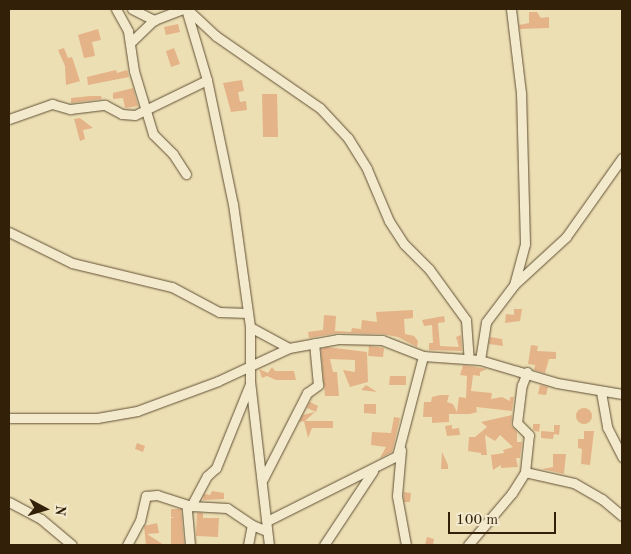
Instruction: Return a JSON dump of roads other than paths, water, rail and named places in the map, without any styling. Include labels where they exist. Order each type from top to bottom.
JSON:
[{"type":"street","points":[[116,9],[131,42],[130,57],[144,111],[153,134],[173,154],[186,174]]},
{"type":"street","points":[[132,9],[154,20]]},
{"type":"street","points":[[131,42],[154,20],[185,9]]},
{"type":"street","points":[[185,9],[207,80],[233,204],[250,327],[250,381],[263,480],[269,545]]},
{"type":"street","points":[[185,9],[216,36],[320,108],[348,138],[399,237],[466,320],[470,359]]},
{"type":"street","points":[[511,9],[521,93],[525,244],[514,285]]},
{"type":"street","points":[[9,119],[52,104],[70,109],[105,105],[122,114],[144,111],[207,80]]},
{"type":"street","points":[[480,360],[486,322],[514,285],[566,237],[622,158]]},
{"type":"street","points":[[9,232],[72,263],[172,287],[219,312],[248,312]]},
{"type":"street","points":[[250,327],[289,348]]},
{"type":"street","points":[[9,418],[97,418],[137,411],[250,366],[289,348],[338,339],[382,340],[423,356],[480,360],[527,372],[542,379],[601,392],[622,394]]},
{"type":"street","points":[[263,480],[306,393],[318,385],[314,343]]},
{"type":"street","points":[[127,545],[140,521],[146,496],[157,495],[191,506],[227,508],[252,526],[267,526],[397,456],[423,356]]},
{"type":"street","points":[[468,545],[512,493],[525,472],[529,435],[517,423],[522,385],[527,372]]},
{"type":"street","points":[[190,545],[186,508],[191,506],[207,476],[216,468],[250,381]]},
{"type":"street","points":[[601,392],[607,427],[622,457]]},
{"type":"street","points":[[401,443],[397,496],[406,545]]},
{"type":"street","points":[[324,545],[378,465]]},
{"type":"street","points":[[525,472],[574,483],[622,516]]},
{"type":"street","points":[[9,502],[41,519],[72,545]]},
{"type":"street","points":[[248,545],[252,526]]}]
